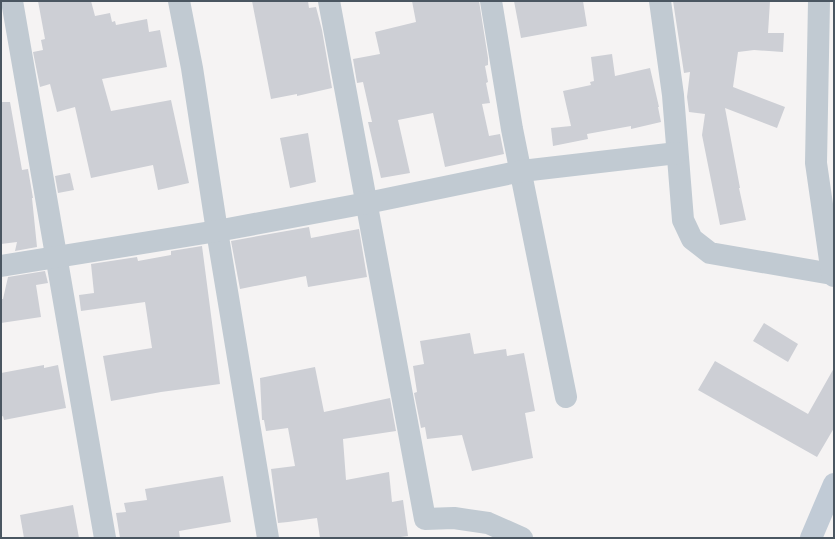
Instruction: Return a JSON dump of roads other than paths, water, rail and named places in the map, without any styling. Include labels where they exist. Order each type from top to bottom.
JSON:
[{"type":"main road","points":[[811,538],[834,484]]},
{"type":"street","points":[[12,1],[105,538]]},
{"type":"street","points":[[179,1],[192,68],[217,231],[268,538]]},
{"type":"street","points":[[330,1],[425,519],[454,518],[488,523],[522,538]]},
{"type":"street","points":[[491,1],[512,129],[522,171],[566,397]]},
{"type":"street","points":[[660,1],[673,94],[683,220],[692,239],[710,253],[833,275],[816,163],[819,1]]},
{"type":"street","points":[[1,266],[217,231],[367,203],[522,171],[677,153]]}]
